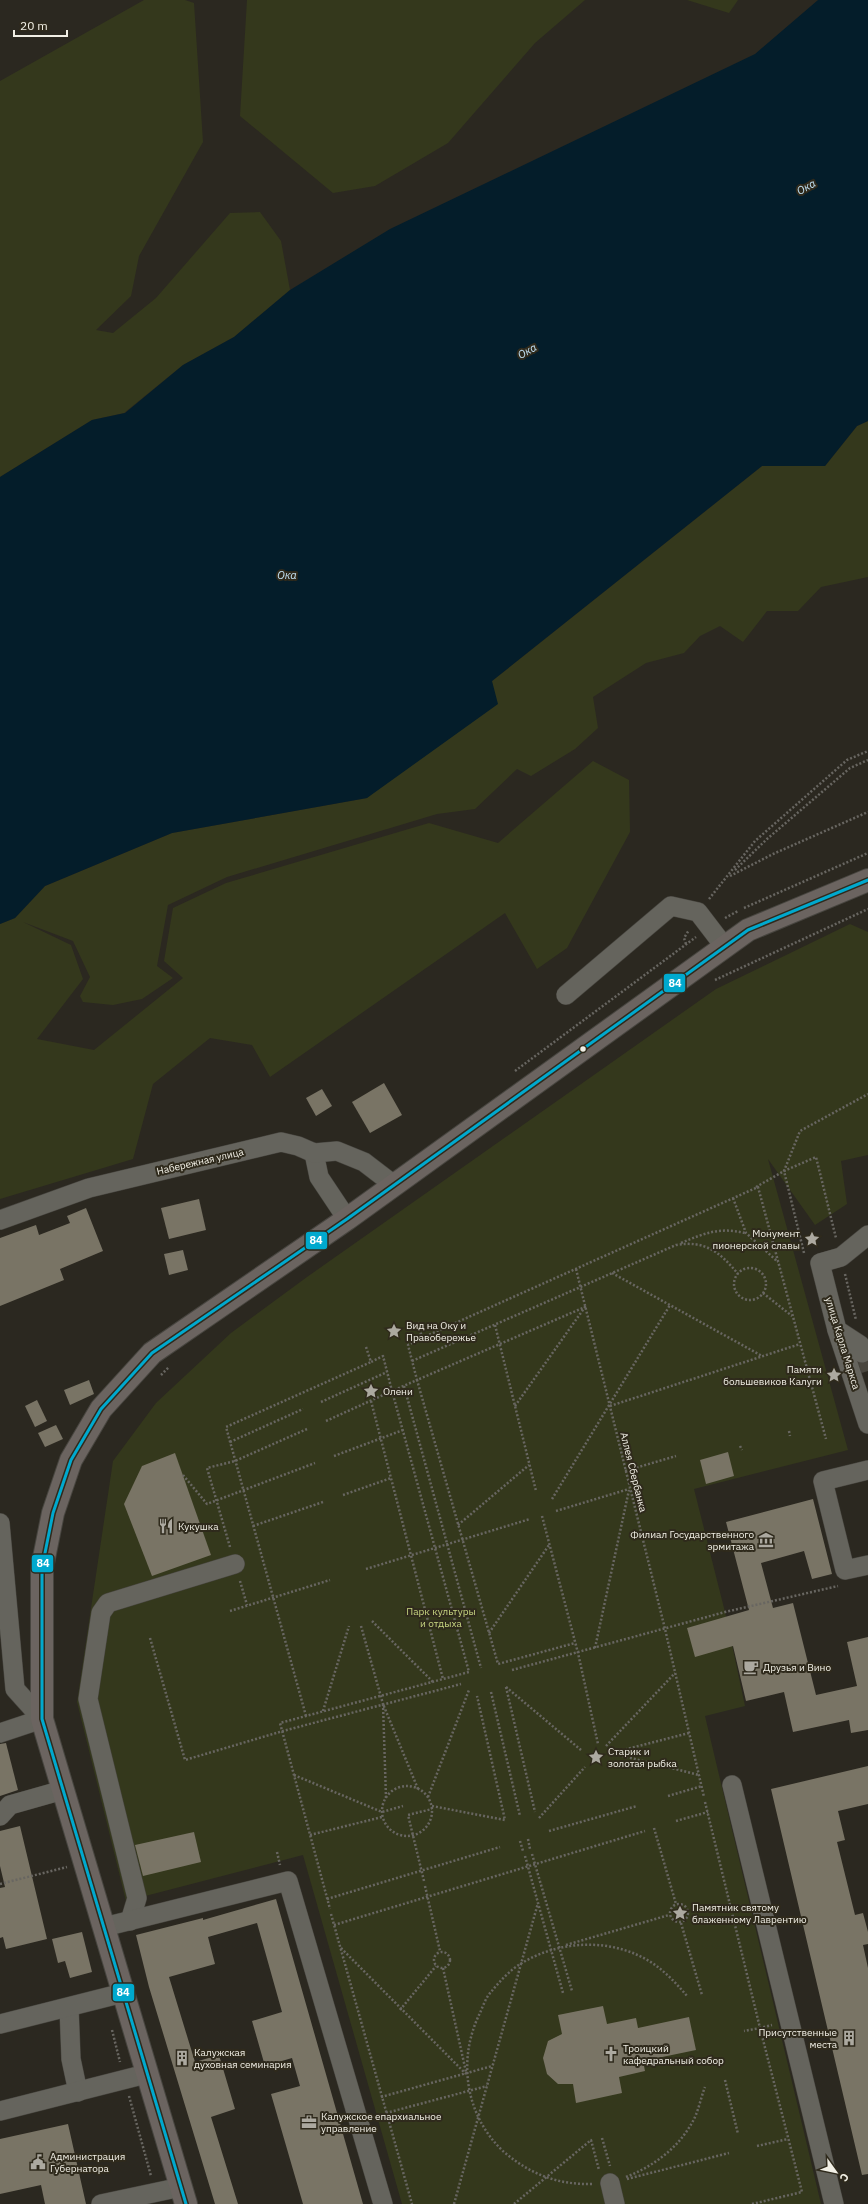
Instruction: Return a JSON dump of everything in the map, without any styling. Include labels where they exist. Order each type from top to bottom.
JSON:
[{"type":"main road","points":[[183,2195],[42,1719],[42,1568],[53,1512],[71,1460],[101,1409],[152,1353],[347,1219],[748,930],[868,880]]},
{"type":"street","points":[[566,995],[671,906],[698,912],[724,946]]},
{"type":"street","name":"Набережная улица","points":[[0,1220],[89,1188],[281,1142],[314,1153],[337,1151],[364,1162],[394,1185]]},
{"type":"street","points":[[314,1153],[319,1177],[347,1219]]},
{"type":"street","points":[[820,1262],[841,1257],[868,1235]]},
{"type":"street","name":"улица Карла Маркса","points":[[820,1262],[837,1330],[865,1398],[868,1424]]},
{"type":"street","points":[[837,1330],[860,1345],[862,1353]]},
{"type":"street","points":[[868,1470],[823,1481],[845,1570],[868,1565]]},
{"type":"street","points":[[0,1523],[15,1690],[42,1719],[0,1732]]},
{"type":"street","points":[[130,1921],[137,1898],[88,1699],[101,1613],[108,1603],[235,1564]]},
{"type":"street","points":[[732,1786],[834,2204]]},
{"type":"street","points":[[3,1810],[63,1790]]},
{"type":"street","points":[[104,1927],[288,1881],[383,2204]]},
{"type":"street","points":[[0,2024],[123,1993]]},
{"type":"street","points":[[69,2007],[71,2059],[78,2092]]},
{"type":"street","points":[[0,2111],[146,2074]]},
{"type":"street","points":[[609,2183],[615,2204]]},
{"type":"street","points":[[101,2204],[183,2195]]},
{"type":"path","points":[[686,944],[684,938],[698,912],[729,876],[760,836],[847,760],[868,751]]},
{"type":"path","points":[[729,876],[767,840],[850,768],[868,760]]},
{"type":"path","points":[[729,876],[868,812]]},
{"type":"path","points":[[511,1074],[723,918],[799,882],[868,853]]},
{"type":"path","points":[[709,984],[868,909]]},
{"type":"path","points":[[820,1262],[806,1258],[784,1171],[800,1131],[868,1094]]},
{"type":"path","points":[[575,1643],[498,1664],[408,1345],[734,1198],[784,1171],[816,1157],[838,1244]]},
{"type":"path","points":[[754,1188],[758,1187],[826,1439]]},
{"type":"path","points":[[734,1198],[746,1233],[778,1262]]},
{"type":"path","points":[[412,1362],[706,1233],[728,1229],[746,1233]]},
{"type":"path","points":[[676,1245],[690,1243],[713,1249],[729,1262],[738,1274]]},
{"type":"path","name":"Аллея Сбербанка","points":[[576,1269],[665,1629],[704,1797]]},
{"type":"path","points":[[746,1269],[758,1271],[765,1281],[763,1293],[753,1300],[741,1298],[734,1288],[734,1282],[738,1274],[746,1269]]},
{"type":"path","points":[[612,1273],[763,1356]]},
{"type":"path","points":[[763,1293],[793,1317]]},
{"type":"path","points":[[552,1499],[670,1305]]},
{"type":"path","points":[[326,1421],[585,1306]]},
{"type":"path","points":[[515,1406],[585,1306]]},
{"type":"path","points":[[418,1322],[422,1338]]},
{"type":"path","points":[[495,1325],[536,1491]]},
{"type":"path","points":[[609,1406],[800,1344]]},
{"type":"path","points":[[366,1347],[371,1362]]},
{"type":"path","points":[[306,1716],[272,1598],[226,1427],[383,1356],[469,1672],[306,1716],[280,1722],[330,1909]]},
{"type":"path","points":[[160,1376],[170,1366]]},
{"type":"path","points":[[321,1402],[387,1372]]},
{"type":"path","points":[[404,1386],[482,1668]]},
{"type":"path","points":[[371,1401],[443,1679]]},
{"type":"path","points":[[230,1442],[303,1409]]},
{"type":"path","points":[[247,1605],[207,1468],[235,1461],[307,1429]]},
{"type":"path","points":[[334,1456],[403,1430]]},
{"type":"path","points":[[789,1431],[790,1436]]},
{"type":"path","points":[[740,1446],[742,1450]]},
{"type":"path","points":[[625,1471],[676,1456]]},
{"type":"path","points":[[183,1475],[207,1504],[315,1463]]},
{"type":"path","points":[[458,1525],[529,1465]]},
{"type":"path","points":[[343,1495],[391,1478]]},
{"type":"path","points":[[556,1511],[629,1488],[595,1648]]},
{"type":"path","points":[[253,1526],[323,1502]]},
{"type":"path","points":[[542,1516],[578,1653],[598,1744]]},
{"type":"path","points":[[366,1569],[530,1519]]},
{"type":"path","points":[[489,1633],[549,1545]]},
{"type":"path","points":[[230,1611],[330,1580]]},
{"type":"path","points":[[512,1670],[725,1612],[845,1585]]},
{"type":"path","points":[[372,1621],[433,1682]]},
{"type":"path","points":[[323,1711],[350,1626]]},
{"type":"path","points":[[361,1626],[383,1704],[418,1789]]},
{"type":"path","points":[[150,1638],[185,1760],[283,1731],[461,1684]]},
{"type":"path","points":[[606,1746],[675,1673]]},
{"type":"path","points":[[535,1812],[506,1687],[581,1750]]},
{"type":"path","points":[[428,1797],[469,1690]]},
{"type":"path","points":[[491,1692],[520,1816]]},
{"type":"path","points":[[424,1881],[408,1815],[432,1807],[505,1820],[477,1696]]},
{"type":"path","points":[[383,1704],[386,1798],[382,1817],[386,1826],[393,1833],[403,1836],[414,1836],[422,1832],[429,1825],[432,1807],[428,1797],[418,1789],[402,1786],[393,1790],[386,1798]]},
{"type":"path","points":[[689,1733],[611,1753],[699,1775]]},
{"type":"path","points":[[539,1818],[586,1767]]},
{"type":"path","points":[[294,1775],[382,1812],[403,1806]]},
{"type":"path","points":[[668,1796],[702,1786]]},
{"type":"path","points":[[705,1802],[802,2192],[752,2204]]},
{"type":"path","points":[[549,1831],[637,1806]]},
{"type":"path","points":[[676,1822],[708,1812]]},
{"type":"path","points":[[310,1835],[382,1817]]},
{"type":"path","points":[[654,1828],[676,1904]]},
{"type":"path","points":[[334,1925],[645,1831]]},
{"type":"path","points":[[528,1839],[530,1849]]},
{"type":"path","points":[[520,1841],[523,1851]]},
{"type":"path","points":[[327,1899],[500,1847]]},
{"type":"path","points":[[532,1854],[558,1948],[572,1990]]},
{"type":"path","points":[[525,1856],[563,1993]]},
{"type":"path","points":[[0,1884],[67,1867]]},
{"type":"path","points":[[425,1886],[440,1951]]},
{"type":"path","points":[[454,2204],[538,1903]]},
{"type":"path","points":[[676,1904],[684,1905],[688,1911],[687,1918],[681,1923],[674,1922],[669,1915],[671,1907],[676,1904]]},
{"type":"path","points":[[331,1914],[412,2204]]},
{"type":"path","points":[[558,1948],[669,1915]]},
{"type":"path","points":[[681,1923],[702,1994]]},
{"type":"path","points":[[466,2074],[470,2031],[490,1993],[521,1963],[551,1949],[592,1944],[623,1950],[649,1961],[670,1977],[687,1996]]},
{"type":"path","points":[[341,1948],[400,2010],[466,2074]]},
{"type":"path","points":[[440,1951],[446,1952],[450,1958],[449,1964],[443,1968],[436,1966],[433,1961],[434,1955],[440,1951]]},
{"type":"path","points":[[400,2010],[436,1966]]},
{"type":"path","points":[[443,1968],[469,2090],[478,2118],[495,2144],[518,2164],[546,2178],[574,2185],[609,2183],[729,2153]]},
{"type":"path","points":[[744,2031],[790,2020]]},
{"type":"path","points":[[381,2097],[493,2066]]},
{"type":"path","points":[[725,2080],[738,2134]]},
{"type":"path","points":[[386,2113],[487,2086]]},
{"type":"path","points":[[609,2183],[646,2169],[674,2148],[694,2119],[705,2087]]},
{"type":"path","points":[[602,2138],[609,2183]]},
{"type":"path","points":[[757,2146],[788,2139]]},
{"type":"path","points":[[514,2204],[591,2140],[609,2183]]},
{"type":"green space","points":[[144,0],[185,0],[194,3],[203,142],[139,256],[131,296],[96,330],[113,333],[156,298],[230,213],[260,212],[281,241],[290,290],[234,337],[183,365],[124,413],[92,420],[0,477],[0,81]]},
{"type":"green space","points":[[247,0],[585,0],[535,43],[448,143],[375,186],[333,193],[240,116]]},
{"type":"green space","points":[[687,0],[738,0],[729,13]]},
{"type":"green space","points":[[868,421],[868,577],[821,587],[798,611],[767,611],[743,642],[720,626],[700,636],[684,653],[646,663],[593,697],[598,728],[575,749],[531,776],[517,769],[475,809],[437,814],[227,877],[168,905],[157,966],[173,978],[142,999],[113,1005],[83,1002],[80,996],[90,977],[73,941],[23,922],[71,945],[83,979],[37,1039],[94,1050],[183,978],[164,961],[173,908],[226,883],[429,823],[498,843],[593,761],[629,780],[630,832],[567,948],[537,969],[505,913],[270,1077],[252,1045],[210,1038],[153,1084],[133,1159],[0,1199],[0,924],[15,918],[45,886],[172,833],[367,798],[492,681],[762,466],[825,466],[857,426]]},
{"type":"green space","name":"Парк культуры и отдыха","points":[[850,924],[868,932],[868,1155],[841,1161],[847,1204],[815,1225],[768,1159],[848,1450],[694,1489],[725,1612],[745,1706],[705,1716],[821,2204],[402,2204],[303,1855],[126,1901],[77,1702],[113,1461],[156,1403],[231,1333],[307,1277],[716,989]]},
{"type":"water","name":"Ока","points":[[818,0],[868,0],[868,421],[857,426],[825,466],[762,466],[492,681],[498,704],[367,798],[172,833],[45,886],[15,918],[0,924],[0,477],[92,420],[125,413],[183,365],[234,337],[290,290],[390,229],[755,54]]},
{"type":"building","points":[[384,1083],[402,1115],[370,1133],[352,1102]]},
{"type":"building","points":[[322,1089],[332,1106],[316,1116],[306,1098]]},
{"type":"building","points":[[199,1199],[206,1230],[169,1239],[161,1208]]},
{"type":"building","points":[[86,1208],[103,1251],[60,1269],[64,1280],[0,1306],[0,1238],[36,1225],[39,1235],[70,1223],[67,1216]]},
{"type":"building","points":[[183,1250],[188,1270],[169,1275],[164,1254]]},
{"type":"building","points":[[89,1380],[94,1394],[70,1405],[64,1390]]},
{"type":"building","points":[[37,1400],[47,1421],[35,1427],[25,1406]]},
{"type":"building","points":[[56,1425],[63,1439],[45,1447],[38,1433]]},
{"type":"building","points":[[728,1452],[734,1476],[706,1484],[700,1460]]},
{"type":"building","name":"Кукушка","points":[[175,1453],[211,1555],[152,1576],[124,1504],[142,1466]]},
{"type":"building","points":[[813,1499],[832,1574],[812,1579],[804,1551],[761,1563],[773,1608],[793,1603],[816,1695],[857,1686],[847,1642],[868,1637],[868,1730],[851,1733],[849,1720],[793,1732],[784,1692],[746,1701],[733,1646],[695,1657],[687,1628],[749,1610],[726,1522]]},
{"type":"building","points":[[6,1743],[18,1790],[0,1796],[0,1744]]},
{"type":"building","name":"Присутственные места","points":[[868,1766],[868,1804],[838,1811],[845,1840],[837,1842],[855,1915],[863,1913],[868,1932],[868,1944],[863,1945],[868,1968],[868,2174],[862,2175],[771,1789]]},
{"type":"building","points":[[20,1826],[47,1939],[6,1949],[3,1937],[0,1938],[0,1888],[5,1887],[0,1866],[0,1831]]},
{"type":"building","points":[[194,1832],[201,1862],[143,1876],[135,1845]]},
{"type":"building","points":[[276,1899],[363,2204],[303,2204],[271,2094],[300,2086],[292,2058],[265,2066],[252,2021],[282,2012],[257,1923],[208,1937],[215,1964],[169,1977],[195,2062],[219,2055],[235,2109],[211,2117],[238,2204],[215,2204],[149,1987],[136,1935],[203,1918],[203,1920]]},
{"type":"building","points":[[82,1932],[92,1972],[70,1978],[65,1961],[58,1963],[52,1939]]},
{"type":"building","name":"Троицкий кафедральный собор","points":[[603,2006],[607,2024],[636,2018],[638,2028],[689,2017],[696,2050],[643,2061],[645,2071],[619,2077],[622,2093],[576,2103],[573,2084],[558,2084],[547,2074],[543,2058],[548,2041],[562,2034],[558,2015]]},
{"type":"building","name":"Администрация Губернатора","points":[[68,2124],[86,2204],[45,2204],[41,2185],[0,2194],[0,2139]]},
{"type":"tunnel","points":[[862,1353],[868,1373]]},
{"type":"transit line","name":"84","points":[[186,2204],[42,1719],[42,1568],[53,1513],[71,1460],[101,1409],[152,1353],[347,1219],[748,930],[868,880]]},
{"type":"place","name":"Монумент пионерской славы","points":[[812,1239]]},
{"type":"place","name":"Вид на Оку и Правобережье","points":[[394,1331]]},
{"type":"place","name":"Памяти большевиков Калуги","points":[[834,1375]]},
{"type":"place","name":"Олени","points":[[371,1391]]},
{"type":"place","name":"Кукушка","points":[[166,1526]]},
{"type":"place","name":"Филиал Государственного эрмитажа","points":[[766,1540]]},
{"type":"place","name":"Друзья и Вино","points":[[751,1667]]},
{"type":"place","name":"Старик и золотая рыбка","points":[[596,1757]]},
{"type":"place","name":"Памятник святому блаженному Лаврентию","points":[[680,1913]]},
{"type":"place","name":"Присутственные места","points":[[849,2038]]},
{"type":"place","name":"Троицкий кафедральный собор","points":[[611,2054]]},
{"type":"place","name":"Калужская духовная семинария","points":[[182,2058]]},
{"type":"place","name":"Калужское епархиальное управление","points":[[309,2122]]},
{"type":"place","name":"Администрация Губернатора","points":[[38,2162]]}]
